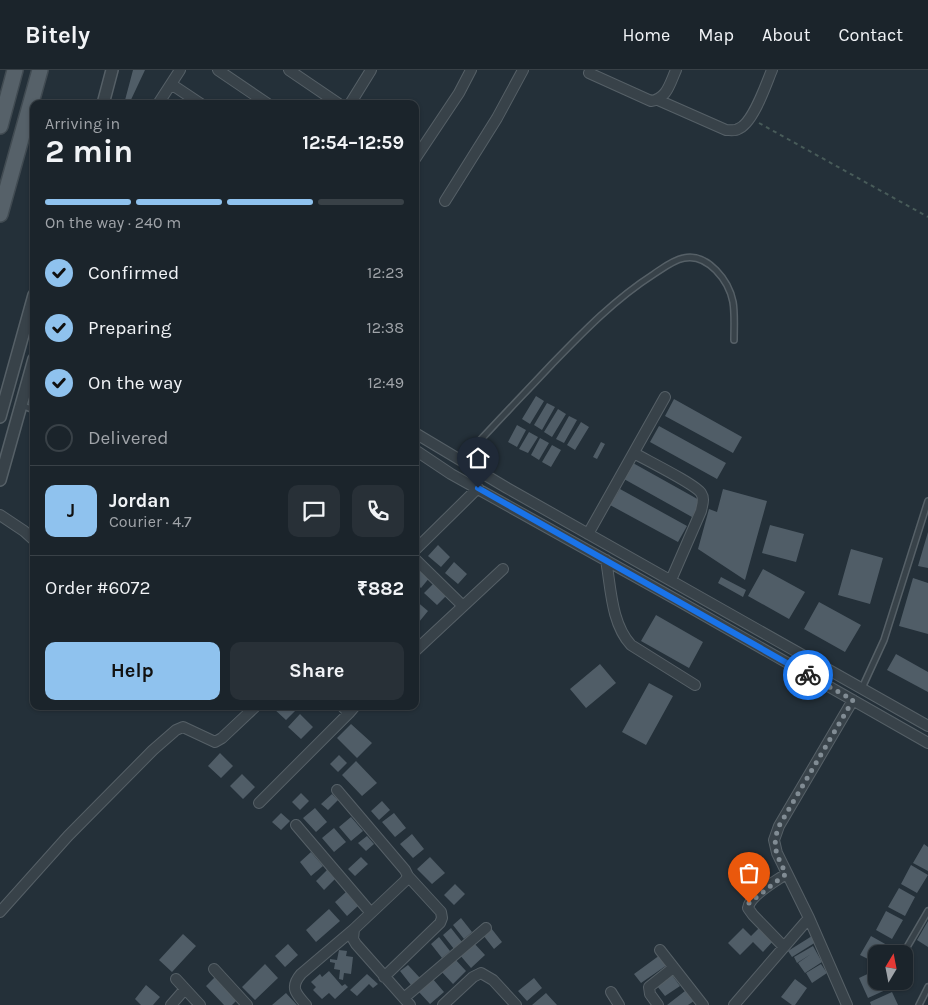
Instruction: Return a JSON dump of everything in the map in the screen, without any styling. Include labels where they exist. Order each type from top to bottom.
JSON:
[{"type":"main road","points":[[0,126],[16,70]]},
{"type":"main road","points":[[32,100],[40,70]]},
{"type":"main road","points":[[0,214],[30,106]]},
{"type":"street","points":[[104,100],[112,70]]},
{"type":"street","points":[[161,100],[180,70]]},
{"type":"street","points":[[218,70],[262,100]]},
{"type":"street","points":[[289,70],[333,100]]},
{"type":"street","points":[[419,150],[460,93],[471,70]]},
{"type":"street","points":[[445,202],[497,118],[523,70]]},
{"type":"street","points":[[658,100],[666,92],[676,70]]},
{"type":"street","points":[[589,72],[651,101],[658,100],[726,130],[737,130],[744,126],[750,118],[772,70]]},
{"type":"street","points":[[352,100],[366,72]]},
{"type":"street","points":[[171,84],[195,100]]},
{"type":"street","points":[[0,417],[30,309]]},
{"type":"street","points":[[0,480],[30,372]]},
{"type":"street","points":[[588,534],[665,397]]},
{"type":"street","points":[[419,435],[460,461],[928,726]]},
{"type":"street","points":[[419,452],[478,488],[928,743]]},
{"type":"street","points":[[634,453],[692,485],[702,494],[701,511],[671,580]]},
{"type":"street","points":[[419,546],[478,488]]},
{"type":"street","points":[[0,515],[30,536]]},
{"type":"street","points":[[606,560],[616,618],[625,638],[631,645],[695,685]]},
{"type":"street","points":[[419,563],[463,606]]},
{"type":"street","points":[[419,647],[504,569]]},
{"type":"street","points":[[847,1005],[809,918],[786,874],[774,840],[853,700]]},
{"type":"street","points":[[0,912],[68,836],[153,750],[176,730],[183,727],[215,742],[222,738],[252,710]]},
{"type":"street","points":[[259,803],[347,710]]},
{"type":"street","points":[[337,790],[405,870],[408,876],[441,912],[442,918],[440,923],[384,977]]},
{"type":"street","points":[[296,825],[371,913]]},
{"type":"street","points":[[784,947],[748,908],[749,903],[754,897],[786,874]]},
{"type":"street","points":[[306,1005],[298,997],[295,989],[295,982],[301,974],[354,929],[408,876]]},
{"type":"street","points":[[734,1005],[809,918]]},
{"type":"street","points":[[354,929],[356,944],[407,1002],[486,928]]},
{"type":"street","points":[[660,950],[703,1005]]},
{"type":"street","points":[[658,1005],[650,994],[649,987],[673,968]]},
{"type":"street","points":[[214,969],[247,1005]]},
{"type":"street","points":[[443,1005],[473,977],[481,973],[493,980],[516,1005]]},
{"type":"street","points":[[176,979],[200,1005]]},
{"type":"street","points":[[171,1005],[185,989]]},
{"type":"street","points":[[611,992],[619,1005]]},
{"type":"lane","points":[[460,461],[606,309],[636,285],[674,262],[686,258],[698,259],[708,264],[719,274],[727,285],[733,302],[734,340]]},
{"type":"lane","points":[[21,405],[30,408]]},
{"type":"lane","points":[[862,688],[884,640],[928,501]]},
{"type":"lane","points":[[908,945],[928,910]]},
{"type":"lane","points":[[919,1005],[928,987]]},
{"type":"path","points":[[750,118],[928,217]]},
{"type":"building","points":[[133,70],[145,70],[131,100],[125,100]]},
{"type":"building","points":[[536,396],[544,401],[530,424],[522,419]]},
{"type":"building","points":[[674,399],[742,437],[733,453],[665,416]]},
{"type":"building","points":[[547,403],[555,407],[542,430],[534,425]]},
{"type":"building","points":[[558,409],[566,414],[552,437],[544,432]]},
{"type":"building","points":[[569,416],[577,420],[564,443],[556,439]]},
{"type":"building","points":[[581,422],[589,427],[575,450],[567,445]]},
{"type":"building","points":[[517,425],[526,430],[517,447],[508,442]]},
{"type":"building","points":[[659,426],[726,463],[717,479],[650,442]]},
{"type":"building","points":[[529,432],[538,437],[528,453],[519,449]]},
{"type":"building","points":[[540,438],[549,443],[539,460],[531,455]]},
{"type":"building","points":[[601,442],[605,444],[597,459],[593,457]]},
{"type":"building","points":[[552,445],[561,450],[551,467],[542,462]]},
{"type":"building","points":[[633,463],[701,501],[692,517],[624,479]]},
{"type":"building","points":[[620,489],[687,526],[678,542],[610,505]]},
{"type":"building","points":[[723,489],[767,501],[745,580],[698,549],[709,509],[717,512]]},
{"type":"building","points":[[770,525],[804,534],[796,562],[762,553]]},
{"type":"building","points":[[928,532],[928,568],[918,566]]},
{"type":"building","points":[[438,545],[450,557],[441,567],[428,556]]},
{"type":"building","points":[[851,549],[883,558],[870,604],[838,595]]},
{"type":"building","points":[[454,562],[467,574],[458,584],[445,573]]},
{"type":"building","points":[[419,568],[430,577],[421,588],[419,586]]},
{"type":"building","points":[[763,569],[805,592],[789,619],[748,596]]},
{"type":"building","points":[[721,577],[746,590],[743,597],[718,583]]},
{"type":"building","points":[[913,578],[928,583],[928,634],[899,626]]},
{"type":"building","points":[[434,583],[447,595],[437,605],[424,593]]},
{"type":"building","points":[[819,602],[861,625],[845,652],[804,629]]},
{"type":"building","points":[[419,603],[428,611],[419,622]]},
{"type":"building","points":[[656,615],[703,642],[689,668],[641,641]]},
{"type":"building","points":[[896,654],[928,672],[928,692],[887,670]]},
{"type":"building","points":[[600,664],[616,683],[586,708],[570,689]]},
{"type":"building","points":[[649,683],[673,696],[646,745],[622,732]]},
{"type":"building","points":[[275,710],[296,710],[286,720]]},
{"type":"building","points":[[300,714],[313,727],[301,739],[288,727]]},
{"type":"building","points":[[351,724],[372,743],[357,758],[337,738]]},
{"type":"building","points":[[220,753],[233,766],[221,778],[208,766]]},
{"type":"building","points":[[339,755],[347,763],[338,772],[330,764]]},
{"type":"building","points":[[356,761],[377,783],[362,796],[342,775]]},
{"type":"building","points":[[242,774],[255,787],[243,799],[230,786]]},
{"type":"building","points":[[301,793],[309,801],[300,810],[292,802]]},
{"type":"building","points":[[332,794],[338,800],[328,810],[321,804]]},
{"type":"building","points":[[382,801],[390,810],[379,820],[371,811]]},
{"type":"building","points":[[315,808],[327,822],[316,832],[303,818]]},
{"type":"building","points":[[281,813],[290,821],[281,830],[272,822]]},
{"type":"building","points":[[394,813],[406,828],[395,837],[382,822]]},
{"type":"building","points":[[351,817],[363,831],[351,841],[339,827]]},
{"type":"building","points":[[334,828],[346,842],[334,852],[322,838]]},
{"type":"building","points":[[412,834],[424,849],[413,858],[400,844]]},
{"type":"building","points":[[367,836],[374,844],[366,851],[358,843]]},
{"type":"building","points":[[924,844],[928,847],[928,871],[913,863]]},
{"type":"building","points":[[311,852],[323,866],[311,876],[300,862]]},
{"type":"building","points":[[361,857],[368,864],[355,876],[348,869]]},
{"type":"building","points":[[430,857],[445,873],[432,884],[417,869]]},
{"type":"building","points":[[911,865],[928,875],[917,893],[901,884]]},
{"type":"building","points":[[327,870],[335,879],[324,890],[316,881]]},
{"type":"building","points":[[455,884],[465,894],[454,905],[444,895]]},
{"type":"building","points":[[899,888],[915,897],[905,916],[888,907]]},
{"type":"building","points":[[346,892],[358,906],[347,916],[335,902]]},
{"type":"building","points":[[329,909],[340,921],[316,942],[306,930]]},
{"type":"building","points":[[886,911],[903,920],[892,939],[876,930]]},
{"type":"building","points":[[461,918],[472,932],[464,939],[453,925]]},
{"type":"building","points":[[928,921],[928,947],[917,940]]},
{"type":"building","points":[[760,927],[774,940],[763,952],[753,942],[740,955],[728,943],[743,928],[751,936]]},
{"type":"building","points":[[451,928],[462,942],[454,949],[443,935]]},
{"type":"building","points":[[491,928],[502,942],[494,949],[483,935]]},
{"type":"building","points":[[183,934],[196,946],[172,972],[159,960]]},
{"type":"building","points":[[812,936],[816,942],[792,957],[788,951]]},
{"type":"building","points":[[871,936],[887,945],[868,945],[868,959],[860,955]]},
{"type":"building","points":[[439,937],[450,951],[442,958],[431,944]]},
{"type":"building","points":[[473,942],[485,955],[471,968],[459,954]]},
{"type":"building","points":[[288,944],[298,955],[285,967],[275,956]]},
{"type":"building","points":[[813,946],[822,962],[805,973],[798,963],[811,954],[797,963],[794,957]]},
{"type":"building","points":[[339,950],[347,951],[346,956],[353,957],[351,974],[344,973],[343,980],[339,979],[340,970],[334,969],[335,963],[330,962],[330,959],[337,960]]},
{"type":"building","points":[[660,955],[667,965],[641,983],[634,974]]},
{"type":"building","points":[[454,958],[466,971],[453,984],[440,970]]},
{"type":"building","points":[[265,964],[278,978],[255,1000],[242,987]]},
{"type":"building","points":[[821,964],[827,973],[812,983],[806,973]]},
{"type":"building","points":[[408,965],[420,978],[411,985],[400,971]]},
{"type":"building","points":[[329,971],[342,986],[345,984],[348,987],[335,999],[329,993],[322,999],[313,990],[316,987],[311,982],[320,974],[322,977]]},
{"type":"building","points":[[367,974],[378,984],[373,988],[369,984],[357,996],[350,990]]},
{"type":"building","points":[[868,974],[868,990],[886,990],[868,998],[859,978]]},
{"type":"building","points":[[672,975],[680,986],[665,996],[657,986]]},
{"type":"building","points":[[216,976],[238,999],[232,1005],[224,1005],[206,986]]},
{"type":"building","points":[[432,978],[444,992],[430,1004],[418,991]]},
{"type":"building","points":[[534,978],[542,988],[527,1001],[518,991]]},
{"type":"building","points":[[795,979],[807,988],[795,1005],[792,1005],[781,997]]},
{"type":"building","points":[[146,985],[160,997],[153,1005],[141,1005],[135,999]]},
{"type":"building","points":[[685,991],[694,1001],[688,1005],[667,1005]]},
{"type":"building","points":[[892,992],[898,1005],[871,1005],[870,1002]]},
{"type":"building","points":[[286,993],[297,1005],[272,1005]]},
{"type":"building","points":[[546,993],[557,1005],[532,1005]]},
{"type":"way so far","points":[[749,903],[754,897],[786,874],[774,840],[779,826],[853,700],[808,675]]},
{"type":"route","points":[[478,488],[808,675]]}]
